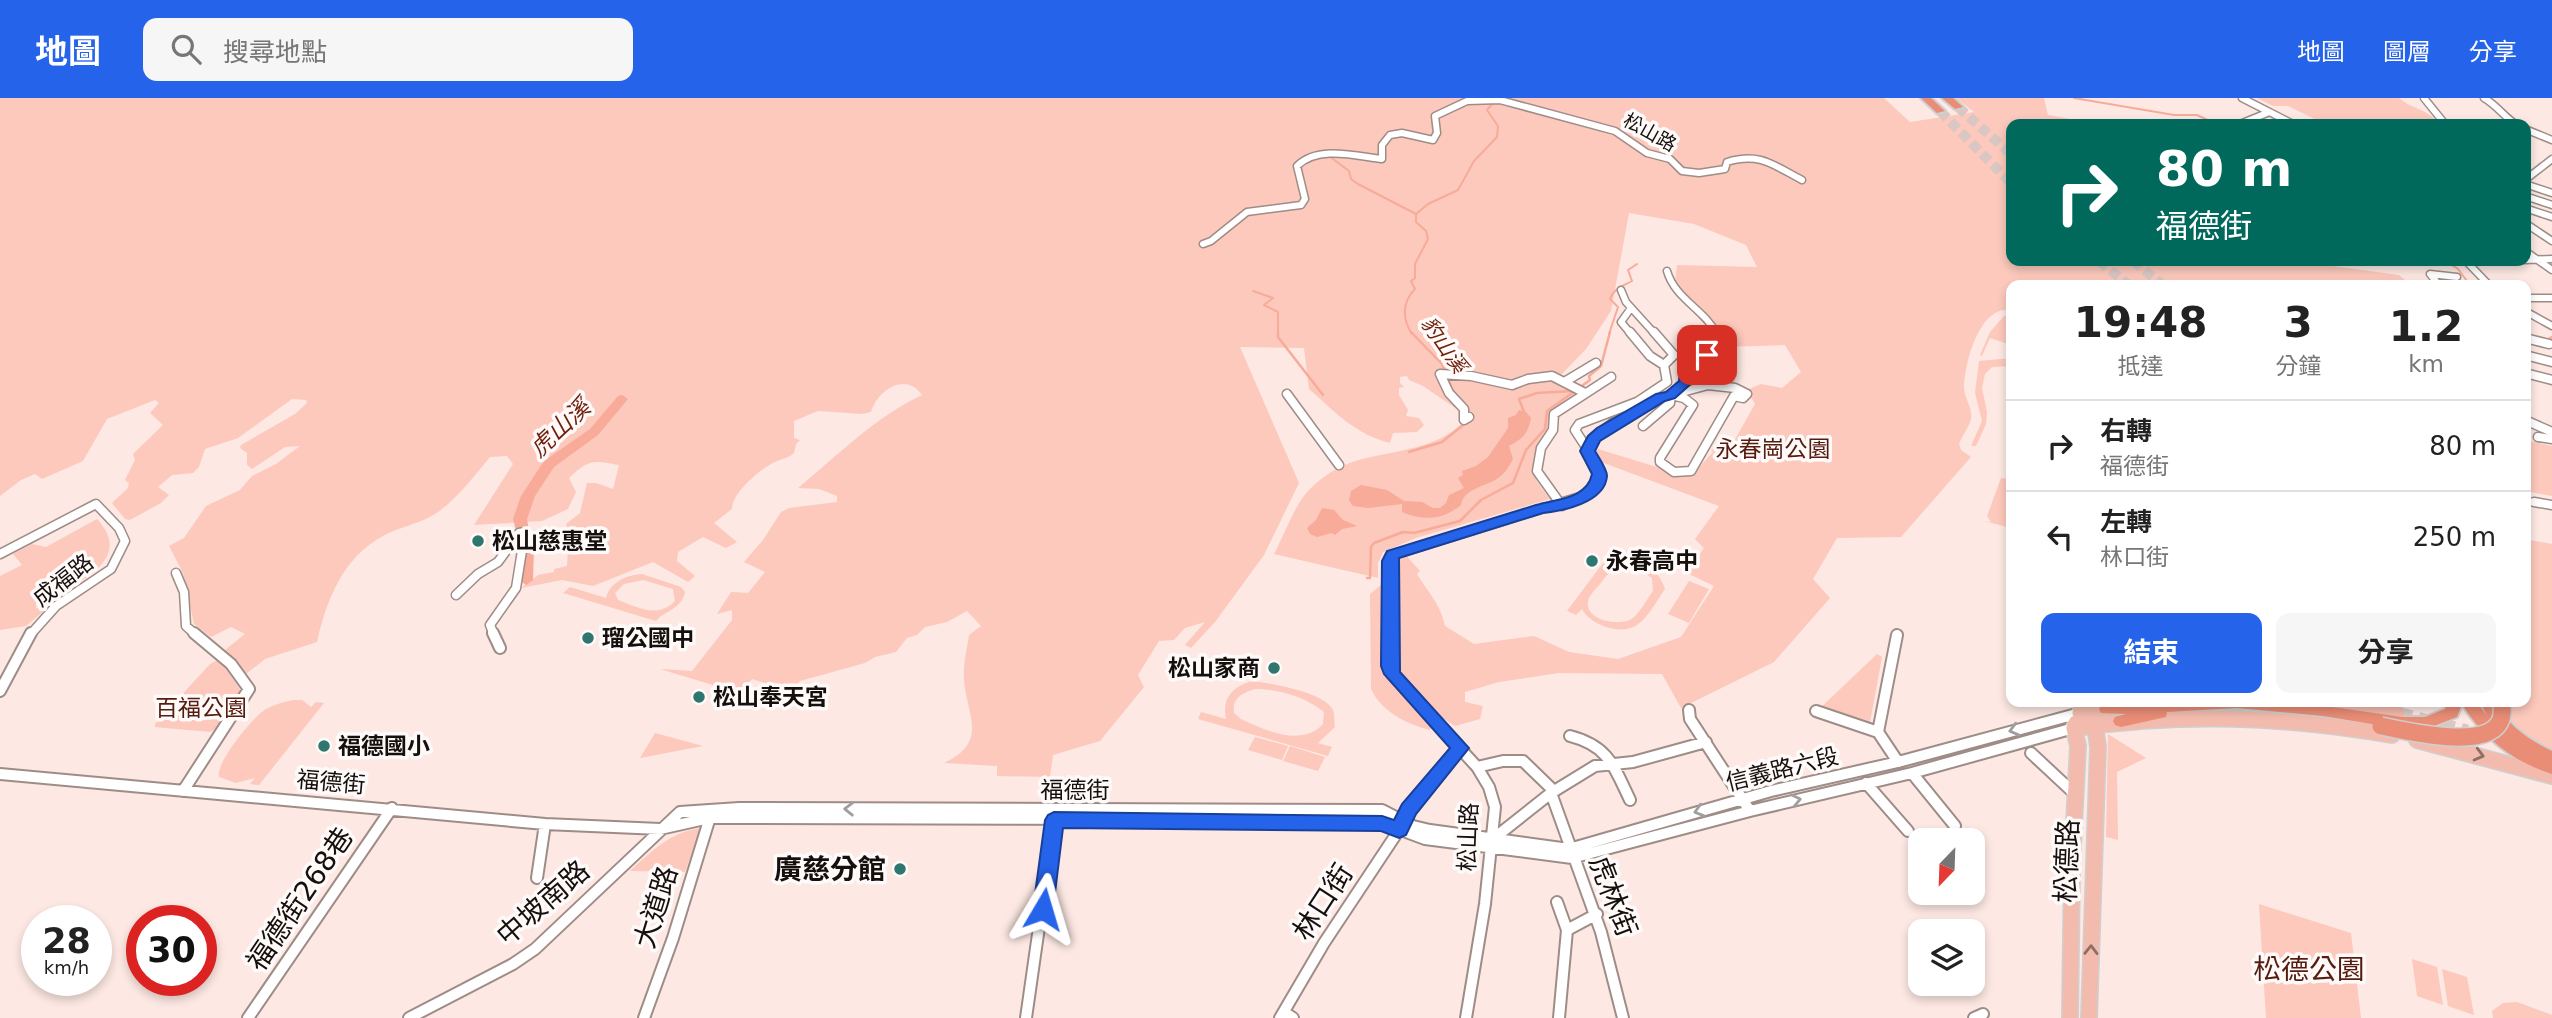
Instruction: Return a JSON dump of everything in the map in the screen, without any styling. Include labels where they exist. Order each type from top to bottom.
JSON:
[{"type":"highway","points":[[1926,98],[1940,111]]},
{"type":"highway","points":[[1947,98],[1958,107]]},
{"type":"highway","points":[[2107,709],[2144,707]]},
{"type":"highway","points":[[2291,707],[2402,723],[2426,723],[2451,713],[2453,707]]},
{"type":"highway","points":[[2473,707],[2492,733],[2519,753],[2552,768]]},
{"type":"highway","points":[[2491,707],[2503,727],[2527,745],[2552,758]]},
{"type":"highway","points":[[2120,721],[2159,713],[2241,709],[2310,715],[2444,736],[2478,736],[2492,731],[2500,724],[2502,707]]},
{"type":"main road","points":[[2081,707],[2118,707]]},
{"type":"main road","points":[[2081,707],[2095,726]]},
{"type":"main road","name":"松德路","points":[[2070,1018],[2078,746],[2074,728],[2081,707]]},
{"type":"main road","points":[[2357,707],[2397,714]]},
{"type":"main road","points":[[2074,728],[2120,721],[2190,716],[2313,723],[2416,740],[2552,776]]},
{"type":"main road","name":"松德路","points":[[2089,1018],[2098,747],[2095,726]]},
{"type":"street","points":[[2242,98],[2281,119]]},
{"type":"street","points":[[2424,98],[2441,119]]},
{"type":"street","points":[[2484,98],[2501,107],[2508,119]]},
{"type":"street","name":"松山路","points":[[1203,244],[1212,241],[1247,212],[1301,205],[1305,199],[1297,166],[1304,158],[1326,153],[1382,159],[1382,145],[1390,135],[1402,133],[1433,139],[1437,133],[1435,116],[1467,101],[1500,100],[1597,125],[1621,134],[1647,153],[1670,159],[1682,171],[1699,173],[1725,169],[1727,162],[1752,156],[1802,180]]},
{"type":"street","points":[[2252,119],[2267,113]]},
{"type":"street","points":[[2531,131],[2552,140]]},
{"type":"street","points":[[2531,177],[2552,159]]},
{"type":"street","points":[[2531,184],[2552,193]]},
{"type":"street","points":[[2531,199],[2552,205]]},
{"type":"street","points":[[2531,210],[2552,217]]},
{"type":"street","points":[[2531,227],[2552,241]]},
{"type":"street","points":[[2531,255],[2552,270]]},
{"type":"street","points":[[2531,260],[2552,259]]},
{"type":"street","points":[[2471,266],[2484,280]]},
{"type":"street","points":[[1667,271],[1671,289],[1702,314],[1719,342],[1715,352],[1692,358],[1686,363],[1686,382],[1682,393]]},
{"type":"street","points":[[2435,280],[2430,274],[2457,277]]},
{"type":"street","points":[[1622,290],[1631,308],[1674,355],[1664,365]]},
{"type":"street","points":[[2531,298],[2550,299]]},
{"type":"street","points":[[1588,451],[1577,440],[1576,430],[1579,424],[1607,416],[1667,383],[1664,365],[1650,356],[1621,322],[1631,308]]},
{"type":"street","points":[[2531,314],[2550,324]]},
{"type":"street","points":[[2531,340],[2549,344]]},
{"type":"street","points":[[2531,357],[2552,362]]},
{"type":"street","points":[[1566,381],[1596,363]]},
{"type":"street","points":[[1469,417],[1464,420],[1464,410],[1450,393],[1440,374],[1512,385],[1528,379],[1552,376],[1581,390]]},
{"type":"street","points":[[2531,375],[2552,380]]},
{"type":"street","points":[[1562,506],[1536,471],[1541,448],[1553,430],[1554,414],[1581,390],[1611,377]]},
{"type":"street","points":[[1588,451],[1589,445],[1602,431],[1661,397],[1708,385],[1740,390],[1747,394],[1743,398],[1734,396],[1691,471],[1681,474],[1660,462],[1693,405],[1682,393]]},
{"type":"street","points":[[1287,394],[1339,465]]},
{"type":"street","points":[[1643,426],[1670,403],[1671,395]]},
{"type":"street","points":[[2531,424],[2551,438]]},
{"type":"street","points":[[2538,437],[2551,438]]},
{"type":"street","name":"松山路","points":[[1466,1018],[1485,904],[1495,807],[1489,787],[1476,767],[1392,674],[1391,558],[1398,552],[1541,508],[1562,506],[1589,493],[1600,474],[1588,451]]},
{"type":"street","points":[[2533,502],[2552,505]]},
{"type":"street","name":"成福路","points":[[0,554],[96,504],[119,528],[125,541],[116,562],[48,613],[21,648],[0,691]]},
{"type":"street","points":[[456,595],[478,574],[498,562],[519,533],[526,532],[517,587],[490,625],[500,648]]},
{"type":"street","points":[[176,573],[184,592],[186,626],[231,664],[249,689],[183,791]]},
{"type":"street","points":[[1878,732],[1897,635]]},
{"type":"street","name":"信義路六段","points":[[1571,854],[1744,799],[1898,762],[2081,707]]},
{"type":"street","points":[[1689,710],[1690,719],[1750,811]]},
{"type":"street","points":[[1816,711],[1878,732],[1898,762]]},
{"type":"street","name":"信義路六段","points":[[1492,844],[1571,854],[1912,773],[2074,728]]},
{"type":"street","points":[[1570,736],[1585,739],[1604,749],[1630,800]]},
{"type":"street","points":[[1492,844],[1553,792],[1595,766],[1612,765],[1706,742]]},
{"type":"street","name":"林口街","points":[[1286,1016],[1324,943],[1401,826],[1409,809],[1460,748]]},
{"type":"street","points":[[2031,753],[2076,795]]},
{"type":"street","points":[[1476,767],[1503,761],[1523,761],[1553,792]]},
{"type":"street","points":[[1912,773],[1955,826]]},
{"type":"street","name":"福德街","points":[[0,774],[545,824],[660,829],[711,814],[1055,816],[1382,823],[1401,826],[1425,839],[1492,844]]},
{"type":"street","points":[[1866,783],[1908,831]]},
{"type":"street","name":"虎林街","points":[[1553,792],[1571,854],[1597,914],[1617,979],[1623,1018]]},
{"type":"street","name":"福德街268巷","points":[[248,1018],[393,808]]},
{"type":"street","name":"大道路","points":[[644,1018],[673,938],[711,814]]},
{"type":"street","points":[[1026,1018],[1055,816]]},
{"type":"street","points":[[537,878],[545,824]]},
{"type":"street","name":"中坡南路","points":[[409,1018],[513,964],[536,949],[660,829]]},
{"type":"street","points":[[1557,902],[1567,930],[1559,1018]]},
{"type":"street","points":[[1567,930],[1597,914]]},
{"type":"green space","name":"永春崗公園","points":[[0,98],[1884,98],[1910,122],[1974,112],[1956,98],[2044,98],[2048,115],[2071,119],[2006,119],[2006,266],[2332,266],[2399,275],[2405,280],[2006,280],[2006,310],[1990,317],[1982,326],[1967,364],[1964,387],[1971,419],[1959,444],[1961,450],[1971,457],[1901,537],[1837,538],[1813,579],[1830,598],[1774,662],[1681,708],[1662,674],[1559,673],[1499,682],[1465,692],[1465,702],[1483,706],[1480,719],[1455,726],[1430,710],[1392,666],[1391,561],[1404,553],[1420,571],[1417,574],[1437,605],[1445,626],[1474,644],[1534,636],[1569,652],[1618,659],[1681,637],[1714,586],[1687,573],[1704,548],[1695,539],[1719,506],[1601,462],[1594,455],[1598,449],[1660,468],[1672,475],[1692,475],[1713,452],[1711,450],[1733,443],[1755,404],[1747,390],[1761,384],[1782,388],[1801,372],[1785,345],[1723,347],[1675,283],[1677,265],[1757,267],[1746,245],[1694,224],[1629,213],[1611,311],[1586,349],[1562,374],[1526,374],[1505,382],[1489,375],[1464,370],[1438,375],[1444,393],[1458,410],[1423,386],[1409,380],[1407,376],[1400,377],[1400,383],[1404,387],[1399,388],[1399,395],[1408,410],[1406,416],[1419,418],[1424,425],[1417,432],[1393,433],[1390,443],[1356,428],[1309,389],[1304,348],[1240,347],[1299,483],[1264,555],[1215,622],[1191,648],[1185,645],[1205,622],[1185,628],[1174,640],[1159,641],[1138,675],[1144,687],[1100,741],[1053,755],[1050,777],[997,776],[997,766],[944,763],[967,746],[971,736],[964,668],[969,635],[981,626],[967,611],[947,622],[925,627],[917,635],[907,638],[896,652],[800,681],[785,702],[773,703],[784,689],[752,679],[739,693],[660,669],[692,671],[732,620],[732,610],[717,614],[731,592],[748,593],[765,572],[744,562],[763,540],[781,512],[789,508],[837,502],[837,496],[819,489],[798,488],[872,426],[922,395],[916,388],[908,385],[901,384],[886,390],[871,412],[862,414],[818,411],[794,421],[794,438],[800,440],[794,453],[767,466],[754,476],[736,496],[732,509],[714,523],[737,542],[726,548],[703,537],[678,552],[677,561],[695,576],[688,582],[653,562],[593,586],[562,580],[521,588],[538,575],[567,566],[569,532],[566,524],[580,513],[587,483],[613,489],[619,465],[591,462],[581,467],[569,478],[576,492],[568,509],[542,521],[474,525],[513,464],[507,456],[490,457],[459,493],[438,512],[383,536],[357,556],[331,596],[317,642],[265,659],[246,674],[225,650],[245,634],[231,627],[211,637],[194,624],[183,573],[169,546],[184,538],[206,506],[240,490],[252,476],[276,464],[300,446],[285,447],[252,469],[247,465],[247,453],[240,448],[295,414],[307,403],[306,400],[292,399],[238,438],[205,449],[199,467],[193,473],[172,475],[158,487],[169,495],[161,503],[130,520],[125,519],[112,503],[128,488],[129,483],[125,480],[135,460],[133,454],[163,425],[150,413],[159,403],[155,400],[107,419],[83,461],[42,479],[35,474],[21,480],[0,496]]},
{"type":"green space","points":[[2257,98],[2399,98],[2434,119],[2315,119],[2288,106],[2273,106]]},
{"type":"green space","points":[[2006,316],[2006,343],[1990,338],[1982,356],[1980,355],[1990,332]]},
{"type":"green space","points":[[1737,353],[1737,376],[1731,386],[1688,386],[1689,365],[1702,358]]},
{"type":"green space","points":[[2006,359],[2006,366],[1992,367],[1985,374],[1982,388],[1987,412],[1986,424],[1976,446],[1971,446],[1982,421],[1975,393],[1979,361]]},
{"type":"green space","points":[[1445,376],[1472,376],[1506,387],[1524,381],[1554,378],[1579,393],[1550,412],[1549,430],[1537,446],[1533,466],[1537,482],[1550,499],[1416,538],[1383,552],[1378,563],[1378,578],[1274,554],[1300,501],[1326,476],[1358,460],[1428,443],[1459,427],[1471,413],[1449,386]]},
{"type":"green space","points":[[2531,441],[2552,446],[2552,496],[2531,492]]},
{"type":"green space","points":[[2001,478],[2006,478],[2006,527],[1984,521],[1991,522],[1987,516]]},
{"type":"green space","points":[[97,519],[110,544],[102,564],[60,595],[47,593],[36,600],[36,608],[45,610],[26,626],[0,630],[0,576],[22,565],[13,554],[32,544],[46,547]]},
{"type":"green space","points":[[2531,540],[2552,544],[2552,754],[2506,721],[2506,707],[2531,707]]},
{"type":"green space","points":[[1612,551],[1622,555],[1618,561],[1634,562],[1653,570],[1665,589],[1645,618],[1630,628],[1606,627],[1592,620],[1582,609],[1576,615],[1567,611]],"holes":[[[1621,567],[1637,568],[1652,578],[1653,591],[1636,615],[1628,621],[1613,622],[1592,614],[1588,600],[1607,575]]]},
{"type":"green space","points":[[642,574],[681,587],[685,592],[683,598],[677,606],[656,621],[563,593],[570,587],[606,598],[615,584]],"holes":[[[643,580],[673,589],[675,601],[655,610],[618,600],[615,593],[624,584]]]},
{"type":"green space","points":[[1689,581],[1709,589],[1689,623],[1668,614]]},
{"type":"green space","points":[[1381,585],[1382,673],[1432,726],[1430,730],[1395,716],[1381,704],[1371,689],[1370,594]]},
{"type":"green space","points":[[1877,654],[1882,657],[1869,728],[1816,712]]},
{"type":"green space","name":"百福公園","points":[[218,660],[241,691],[216,729],[210,732],[155,727],[210,664]]},
{"type":"green space","points":[[1252,681],[1283,686],[1309,693],[1328,704],[1334,712],[1335,727],[1318,743],[1332,747],[1328,756],[1198,719],[1201,712],[1226,719],[1227,699],[1245,683]],"holes":[[[1255,689],[1282,692],[1309,702],[1324,712],[1323,724],[1305,735],[1283,735],[1251,724],[1234,713],[1239,697]]]},
{"type":"green space","points":[[293,700],[302,700],[311,707],[316,702],[324,703],[259,785],[250,784],[255,778],[236,783],[219,777],[219,770],[229,751],[253,721],[266,709]]},
{"type":"green space","points":[[655,733],[703,746],[640,758]]},
{"type":"green space","points":[[2108,734],[2146,758],[2117,772],[2118,840],[2106,837]]},
{"type":"green space","points":[[1255,737],[1288,746],[1282,760],[1248,750]]},
{"type":"green space","points":[[1290,746],[1325,757],[1318,771],[1283,761]]},
{"type":"green space","points":[[701,828],[685,872],[630,871],[671,838]]},
{"type":"green space","name":"松德公園","points":[[2259,904],[2351,933],[2361,1018],[2266,1018]]},
{"type":"green space","points":[[2412,959],[2437,967],[2443,1005],[2417,996]]},
{"type":"green space","points":[[2442,969],[2467,977],[2474,1015],[2448,1006]]},
{"type":"green space","points":[[2517,1002],[2552,1015],[2552,1018],[2493,1018],[2492,1011],[2503,1003]]},
{"type":"shaded area","points":[[1519,410],[1526,412],[1531,418],[1524,435],[1509,446],[1513,459],[1507,469],[1498,478],[1472,490],[1461,505],[1447,514],[1433,518],[1418,517],[1402,512],[1402,504],[1368,508],[1353,506],[1349,500],[1351,491],[1361,485],[1387,490],[1404,501],[1422,502],[1433,508],[1440,508],[1449,495],[1464,488],[1458,478],[1463,475],[1462,471],[1476,466],[1488,457],[1508,428],[1508,418],[1516,415]]},
{"type":"shaded area","points":[[1322,508],[1334,510],[1343,520],[1357,526],[1342,529],[1335,535],[1332,533],[1317,537],[1310,534],[1307,528],[1316,520]]},
{"type":"waterway","points":[[2074,98],[2174,115],[2197,115],[2205,119]]},
{"type":"waterway","name":"豹山溪","points":[[1416,214],[1428,204],[1458,190],[1474,161],[1497,137],[1498,126],[1487,110],[1494,102]]},
{"type":"waterway","points":[[2531,128],[2537,131]]},
{"type":"waterway","points":[[1329,156],[1349,171],[1351,179],[1358,184],[1416,214]]},
{"type":"waterway","name":"豹山溪","points":[[1411,332],[1405,317],[1406,305],[1415,289],[1411,281],[1415,278],[1415,264],[1428,239],[1426,231],[1416,222],[1416,214]]},
{"type":"waterway","points":[[1609,334],[1618,307],[1610,299],[1616,290],[1632,281],[1628,270],[1637,264]]},
{"type":"waterway","points":[[2454,266],[2466,280]]},
{"type":"waterway","points":[[1253,291],[1273,298],[1264,305],[1278,312],[1278,337],[1323,395]]},
{"type":"waterway","name":"豹山溪","points":[[1411,332],[1442,364],[1452,389],[1470,415]]},
{"type":"waterway","points":[[1579,388],[1590,380],[1589,376],[1601,366],[1610,332]]},
{"type":"waterway","points":[[2545,341],[2552,337]]},
{"type":"waterway","points":[[1524,412],[1519,399],[1537,393],[1573,391]]},
{"type":"waterway","points":[[1367,578],[1370,578],[1371,547],[1374,543],[1403,532],[1414,533],[1460,521],[1481,500],[1513,483],[1526,450],[1545,429],[1547,411],[1575,391]]},
{"type":"waterway","name":"虎山溪","points":[[522,531],[520,519],[528,496],[549,464],[594,432],[622,399]]},
{"type":"waterway","name":"豹山溪","points":[[1409,452],[1442,442],[1468,421]]},
{"type":"waterway","points":[[1443,514],[1450,508],[1451,498],[1456,497]]},
{"type":"waterway","points":[[526,580],[527,547]]},
{"type":"tunnel","points":[[1958,107],[2006,150]]},
{"type":"tunnel","points":[[1940,111],[2006,178]]},
{"type":"tunnel","points":[[2105,266],[2123,280]]},
{"type":"tunnel","points":[[2139,266],[2157,280]]},
{"type":"tunnel","points":[[2397,714],[2467,732]]},
{"type":"place","name":"松山慈惠堂","points":[[478,541]]},
{"type":"place","name":"永春高中","points":[[1592,561]]},
{"type":"place","name":"瑠公國中","points":[[588,638]]},
{"type":"place","name":"松山家商","points":[[1274,668]]},
{"type":"place","name":"松山奉天宮","points":[[699,697]]},
{"type":"place","name":"福德國小","points":[[324,746]]},
{"type":"place","name":"廣慈分館","points":[[900,869]]},
{"type":"route","points":[[1043,909],[1054,820],[1382,823],[1399,830],[1409,809],[1460,748],[1392,674],[1390,561],[1393,555],[1541,508],[1562,506],[1589,493],[1600,474],[1588,451],[1594,439],[1602,431],[1661,397],[1671,395],[1686,382],[1686,363],[1692,358],[1707,355]]}]
